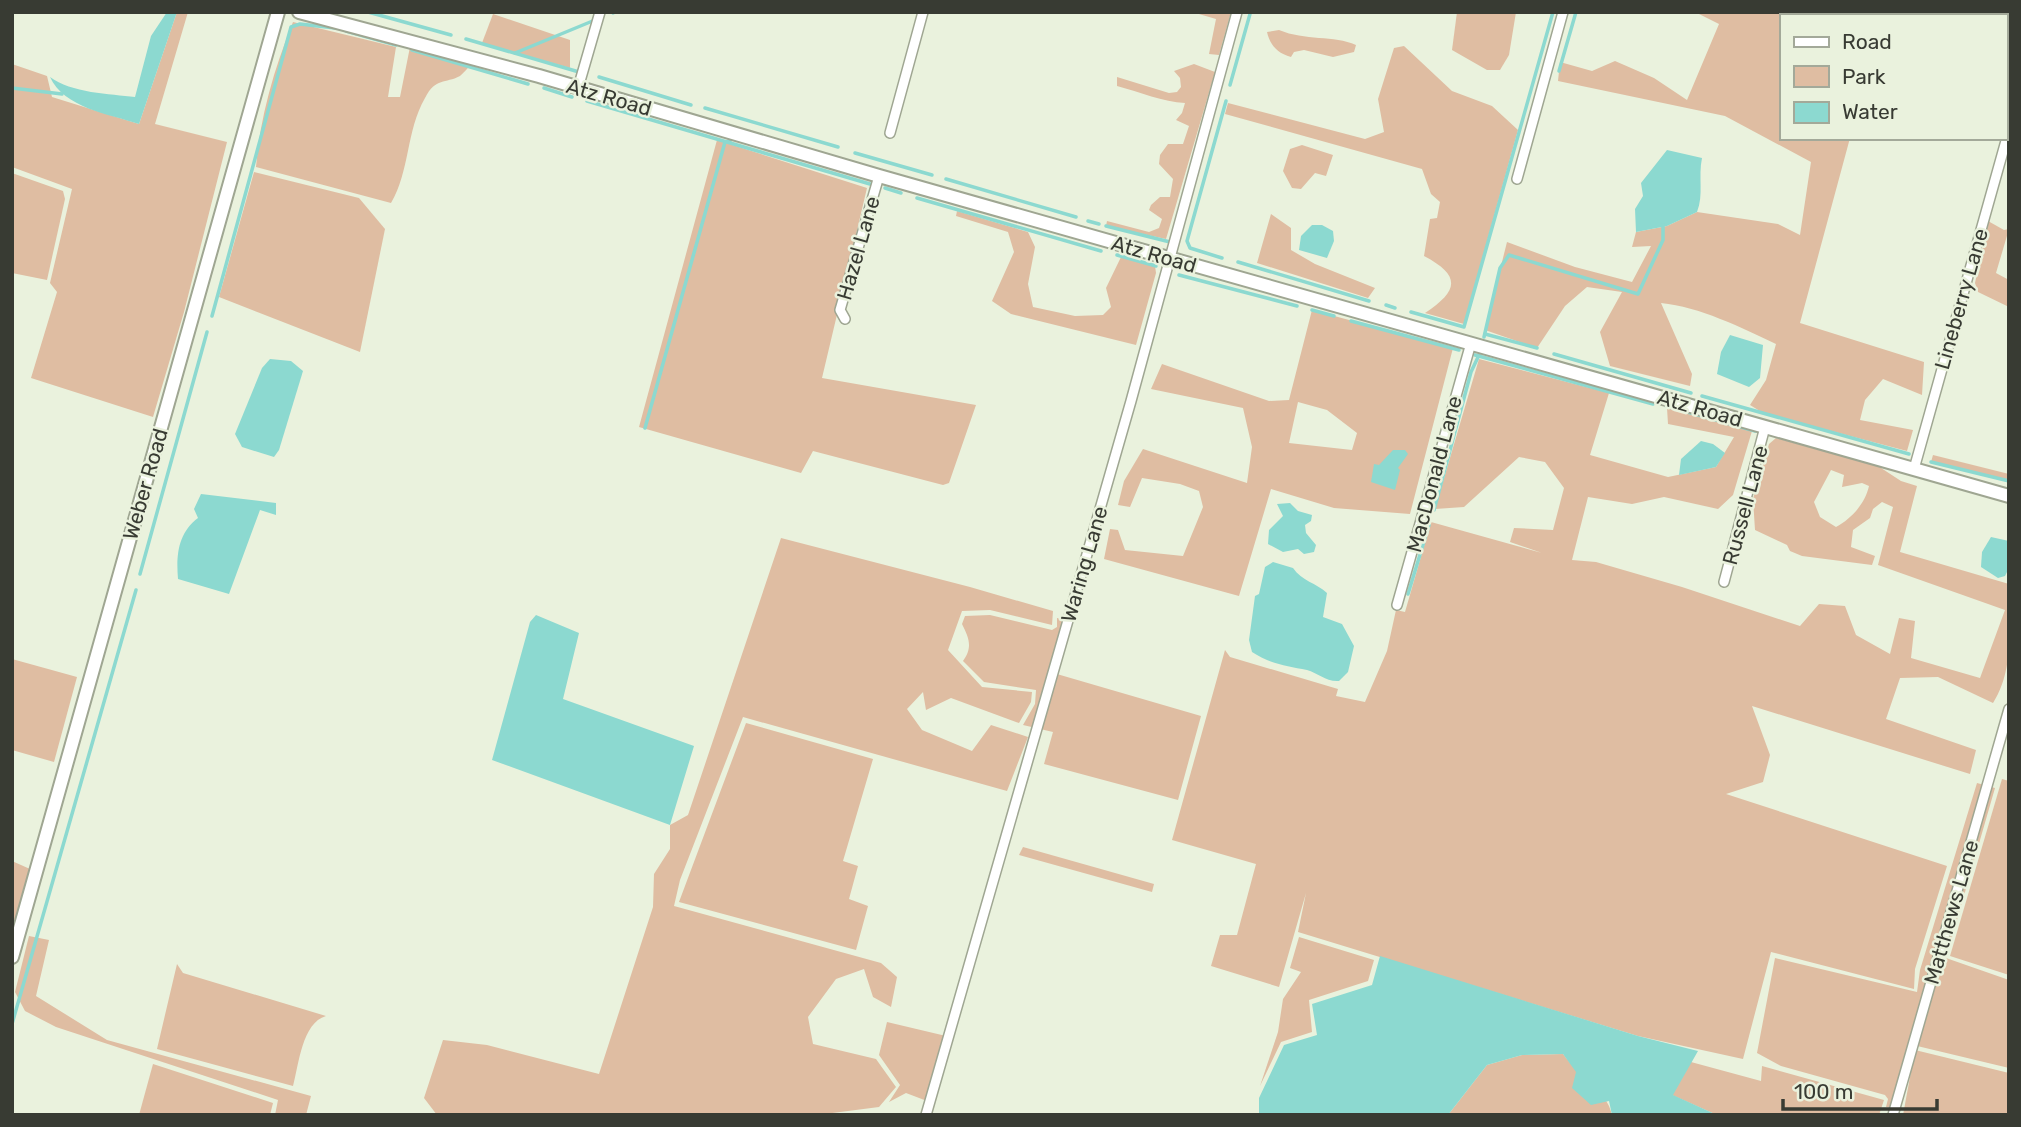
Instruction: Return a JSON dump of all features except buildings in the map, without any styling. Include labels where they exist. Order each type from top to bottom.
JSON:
[{"type":"street","name":"Weber Road","points":[[12,957],[278,12]]},
{"type":"street","name":"Atz Road","points":[[299,12],[578,88],[878,176],[2009,496]]},
{"type":"street","points":[[578,88],[600,12]]},
{"type":"street","points":[[890,133],[923,12]]},
{"type":"street","name":"Waring Lane","points":[[926,1115],[1170,259],[1237,12]]},
{"type":"street","points":[[1517,178],[1563,12]]},
{"type":"street","name":"Lineberry Lane","points":[[1914,469],[2006,140]]},
{"type":"street","name":"Hazel Lane","points":[[845,319],[840,310],[878,176]]},
{"type":"street","name":"MacDonald Lane","points":[[1397,605],[1471,343]]},
{"type":"street","name":"Russell Lane","points":[[1724,582],[1765,427]]},
{"type":"street","name":"Matthews Lane","points":[[1892,1115],[2009,709]]},
{"type":"green space","points":[[177,12],[188,12],[155,124],[227,142],[184,312],[153,417],[31,378],[57,292],[50,283],[72,189],[12,167],[12,64],[47,76],[52,97],[139,124]]},
{"type":"green space","points":[[1192,12],[1231,12],[1219,55],[1209,54],[1216,19]]},
{"type":"green space","points":[[1457,12],[1516,12],[1509,55],[1500,70],[1487,70],[1452,50]]},
{"type":"green space","points":[[1695,12],[1885,12],[1780,14],[1780,140],[1849,140],[1800,323],[1924,362],[1922,395],[1883,379],[1865,400],[1860,420],[1913,430],[1907,451],[1763,413],[1750,405],[1766,380],[1776,344],[1690,309],[1661,303],[1692,374],[1690,386],[1610,366],[1600,332],[1622,292],[1587,287],[1565,306],[1537,348],[1485,330],[1507,242],[1575,267],[1632,282],[1651,246],[1632,247],[1636,232],[1667,226],[1697,212],[1778,224],[1800,235],[1811,162],[1725,116],[1558,81],[1560,62],[1592,71],[1615,61],[1654,78],[1687,100],[1719,24]]},
{"type":"green space","points":[[493,14],[570,40],[570,68],[482,43]]},
{"type":"green space","points":[[293,22],[396,47],[388,97],[400,97],[411,42],[475,59],[460,76],[437,84],[429,91],[414,124],[402,178],[391,203],[256,167],[269,93]]},
{"type":"green space","points":[[1279,30],[1356,45],[1354,52],[1333,57],[1304,50],[1294,52],[1291,57],[1278,51],[1270,41],[1267,32]]},
{"type":"green space","points":[[1404,46],[1452,91],[1492,106],[1518,130],[1464,324],[1425,313],[1444,298],[1451,284],[1445,270],[1424,256],[1430,219],[1437,218],[1440,202],[1431,194],[1422,169],[1225,114],[1228,103],[1365,139],[1384,132],[1378,99],[1394,48]]},
{"type":"green space","points":[[1194,64],[1215,72],[1166,239],[1106,226],[1107,221],[1149,232],[1159,228],[1162,219],[1149,210],[1160,197],[1170,197],[1173,179],[1159,164],[1160,155],[1168,144],[1183,144],[1189,126],[1176,120],[1185,103],[1160,99],[1117,86],[1117,77],[1169,93],[1177,92],[1181,87],[1180,78],[1174,71]]},
{"type":"green space","points":[[717,140],[867,188],[822,378],[976,405],[949,483],[943,485],[813,451],[801,473],[639,427]]},
{"type":"green space","points":[[1302,145],[1333,155],[1326,176],[1315,173],[1301,189],[1292,188],[1283,171],[1290,149]]},
{"type":"green space","points":[[254,172],[359,198],[385,229],[360,352],[219,297]]},
{"type":"green space","points":[[12,173],[63,191],[65,199],[47,280],[12,273]]},
{"type":"green space","points":[[957,211],[1028,232],[1035,247],[1028,284],[1033,307],[1075,316],[1103,315],[1111,307],[1106,288],[1121,257],[1155,266],[1156,273],[1136,345],[1011,314],[992,301],[1014,252],[1008,232],[956,216]]},
{"type":"green space","points":[[1271,214],[1291,228],[1291,250],[1315,264],[1375,288],[1368,298],[1257,263]]},
{"type":"green space","points":[[1988,221],[2004,230],[2009,229],[1996,273],[2009,280],[2009,307],[1978,292],[1975,283]]},
{"type":"green space","points":[[1312,310],[1453,348],[1410,514],[1334,508],[1271,489],[1239,596],[1104,559],[1110,529],[1118,530],[1125,550],[1183,556],[1203,507],[1199,491],[1180,484],[1142,478],[1130,507],[1118,505],[1124,481],[1143,449],[1247,483],[1252,447],[1243,408],[1151,389],[1162,364],[1269,401],[1289,400]],"holes":[[[1298,402],[1327,410],[1357,433],[1352,450],[1289,443]]]},
{"type":"green space","points":[[1479,359],[1609,393],[1590,455],[1668,477],[1716,467],[1734,437],[1668,424],[1667,408],[1752,431],[1733,495],[1718,509],[1664,497],[1632,504],[1588,497],[1572,560],[1596,562],[1800,626],[1819,604],[1845,606],[1856,635],[1890,654],[1899,618],[1915,621],[1911,658],[1980,678],[2005,610],[1878,565],[1893,507],[1882,502],[1873,509],[1870,518],[1853,530],[1851,547],[1875,556],[1872,565],[1802,556],[1790,551],[1787,545],[1755,530],[1753,499],[1769,444],[1776,438],[1878,466],[1901,481],[1917,486],[1900,552],[2009,584],[2008,661],[2000,690],[1993,703],[1938,677],[1900,678],[1886,719],[1976,750],[1970,774],[1752,706],[1770,755],[1763,782],[1726,794],[1947,866],[1915,969],[1914,989],[1771,952],[1743,1059],[1638,1036],[1298,932],[1306,893],[1279,987],[1211,966],[1220,935],[1237,935],[1256,864],[1172,840],[1225,650],[1230,657],[1338,689],[1336,696],[1365,702],[1387,651],[1396,610],[1405,612],[1431,522],[1542,553],[1510,542],[1514,528],[1553,530],[1564,488],[1545,462],[1519,457],[1464,507],[1435,509]],"holes":[[[1831,470],[1844,475],[1842,487],[1862,483],[1869,486],[1857,510],[1836,527],[1820,517],[1814,502]]]},
{"type":"green space","points":[[1933,455],[2009,474],[2009,481],[1931,462]]},
{"type":"green space","points":[[781,538],[1053,611],[1052,625],[990,610],[962,611],[948,650],[982,687],[1032,692],[1031,702],[1019,723],[951,698],[926,710],[923,692],[907,709],[922,730],[972,751],[991,725],[1028,737],[1007,791],[743,717],[680,880],[674,906],[881,963],[897,977],[891,1007],[873,997],[864,969],[836,979],[808,1017],[813,1044],[876,1059],[896,1087],[879,1107],[817,1115],[437,1115],[424,1098],[443,1040],[487,1045],[599,1074],[653,907],[654,874],[670,849],[670,825],[688,815]]},
{"type":"green space","points":[[990,615],[1052,630],[1057,627],[1057,618],[1063,619],[1050,672],[1201,716],[1178,800],[1044,764],[1053,732],[1023,725],[1035,704],[1036,690],[984,682],[963,661],[969,647],[962,624],[965,616]]},
{"type":"green space","points":[[12,659],[77,677],[54,762],[12,750]]},
{"type":"green space","points":[[746,723],[873,759],[843,861],[858,866],[849,899],[868,906],[856,950],[679,902]]},
{"type":"green space","points":[[2002,779],[2009,781],[2009,975],[1950,956]]},
{"type":"green space","points":[[1977,783],[1995,788],[1946,958],[2009,980],[2009,1068],[1913,1045],[1898,1115],[1895,1115],[1897,1108],[1886,1107],[1888,1099],[1885,1095],[1781,1066],[1757,1053],[1775,958],[1917,992],[1920,970]]},
{"type":"green space","points":[[1023,847],[1154,884],[1152,892],[1019,855]]},
{"type":"green space","points":[[12,861],[30,869],[12,929]]},
{"type":"green space","points":[[29,936],[49,940],[36,996],[107,1040],[311,1096],[306,1115],[275,1115],[278,1100],[56,1027],[25,1011],[15,992]]},
{"type":"green space","points":[[1299,937],[1374,960],[1368,981],[1309,1000],[1312,1032],[1281,1042],[1260,1086],[1278,1032],[1283,999],[1301,972],[1290,968]]},
{"type":"green space","points":[[177,964],[183,973],[326,1016],[318,1020],[307,1035],[293,1086],[157,1049]]},
{"type":"green space","points":[[887,1022],[946,1036],[927,1101],[906,1093],[889,1102],[900,1085],[879,1055]]},
{"type":"green space","points":[[1915,1050],[2009,1073],[2009,1115],[1903,1115]]},
{"type":"green space","points":[[1563,1054],[1598,1090],[1612,1115],[1448,1115],[1487,1065],[1522,1055]]},
{"type":"green space","points":[[1691,1062],[1761,1081],[1762,1066],[1884,1100],[1879,1115],[1717,1115],[1672,1095]]},
{"type":"green space","points":[[153,1064],[273,1103],[270,1115],[139,1115]]},
{"type":"water","points":[[167,12],[177,12],[139,124],[76,103],[57,88],[50,77],[80,90],[135,97],[151,36]]},
{"type":"water","points":[[1667,150],[1702,158],[1697,212],[1667,226],[1636,232],[1635,209],[1643,196],[1641,183]]},
{"type":"water","points":[[1312,225],[1322,225],[1333,231],[1334,241],[1327,258],[1299,250],[1301,236]]},
{"type":"water","points":[[1730,335],[1763,345],[1760,378],[1749,387],[1717,374],[1721,352]]},
{"type":"water","points":[[270,359],[291,361],[303,371],[279,450],[274,457],[242,447],[235,434],[262,368]]},
{"type":"water","points":[[1701,441],[1713,444],[1725,453],[1716,467],[1679,475],[1681,459]]},
{"type":"water","points":[[1393,450],[1405,450],[1408,454],[1398,468],[1400,470],[1395,490],[1371,482],[1374,464],[1379,465]]},
{"type":"water","points":[[201,494],[276,503],[276,515],[260,510],[229,594],[178,579],[180,545],[186,530],[198,518],[194,509]]},
{"type":"water","points":[[1290,503],[1298,511],[1312,515],[1311,521],[1305,525],[1306,533],[1316,545],[1314,552],[1304,554],[1298,549],[1283,552],[1268,544],[1269,530],[1283,516],[1277,504]]},
{"type":"water","points":[[1991,537],[2009,541],[2009,568],[2005,576],[1998,578],[1981,567],[1982,552]]},
{"type":"water","points":[[1273,562],[1293,568],[1327,593],[1323,617],[1342,624],[1354,646],[1348,672],[1339,681],[1272,662],[1252,652],[1249,640],[1255,596],[1259,594],[1265,567]]},
{"type":"water","points":[[536,615],[579,633],[563,699],[694,746],[670,825],[492,760],[530,622]]},
{"type":"water","points":[[1380,956],[1638,1036],[1698,1051],[1673,1095],[1717,1115],[1612,1115],[1609,1101],[1591,1105],[1572,1088],[1576,1072],[1563,1054],[1522,1055],[1487,1065],[1448,1115],[1259,1115],[1259,1098],[1284,1045],[1317,1035],[1312,1004],[1372,985]]},
{"type":"waterway","points":[[368,12],[451,35]]},
{"type":"waterway","points":[[1411,312],[1464,327],[1553,12]]},
{"type":"waterway","points":[[1559,71],[1576,12]]},
{"type":"waterway","points":[[1230,85],[1250,14]]},
{"type":"waterway","points":[[515,53],[595,20]]},
{"type":"waterway","points":[[212,316],[291,27],[300,24],[335,28]]},
{"type":"waterway","points":[[346,31],[396,45]]},
{"type":"waterway","points":[[466,39],[579,72]]},
{"type":"waterway","points":[[412,50],[528,84]]},
{"type":"waterway","points":[[599,77],[691,105]]},
{"type":"waterway","points":[[12,88],[62,94]]},
{"type":"waterway","points":[[544,88],[572,97]]},
{"type":"waterway","points":[[587,101],[870,184]]},
{"type":"waterway","points":[[1222,258],[1190,248],[1187,241],[1226,101]]},
{"type":"waterway","points":[[705,108],[838,147]]},
{"type":"waterway","points":[[645,428],[725,142],[730,141]]},
{"type":"waterway","points":[[855,153],[932,175]]},
{"type":"waterway","points":[[946,179],[1076,217]]},
{"type":"waterway","points":[[885,188],[901,193]]},
{"type":"waterway","points":[[917,198],[1101,251]]},
{"type":"waterway","points":[[1088,221],[1099,224]]},
{"type":"waterway","points":[[1484,337],[1500,268],[1509,255],[1638,294],[1663,240],[1663,225]]},
{"type":"waterway","points":[[1110,227],[1106,226],[1170,242]]},
{"type":"waterway","points":[[1117,255],[1156,266]]},
{"type":"waterway","points":[[1238,262],[1369,301]]},
{"type":"waterway","points":[[1179,275],[1297,306]]},
{"type":"waterway","points":[[1386,305],[1395,308]]},
{"type":"waterway","points":[[1312,310],[1334,316]]},
{"type":"waterway","points":[[1351,321],[1459,350]]},
{"type":"waterway","points":[[140,574],[207,332]]},
{"type":"waterway","points":[[1485,334],[1537,348]]},
{"type":"waterway","points":[[1554,354],[1691,393]]},
{"type":"waterway","points":[[1475,355],[1653,404]]},
{"type":"waterway","points":[[1434,510],[1471,372],[1479,355]]},
{"type":"waterway","points":[[1702,396],[1909,454]]},
{"type":"waterway","points":[[1666,406],[1755,431]]},
{"type":"waterway","points":[[1931,462],[2009,481]]},
{"type":"waterway","points":[[1408,594],[1429,525]]},
{"type":"waterway","points":[[12,1024],[136,590]]}]
